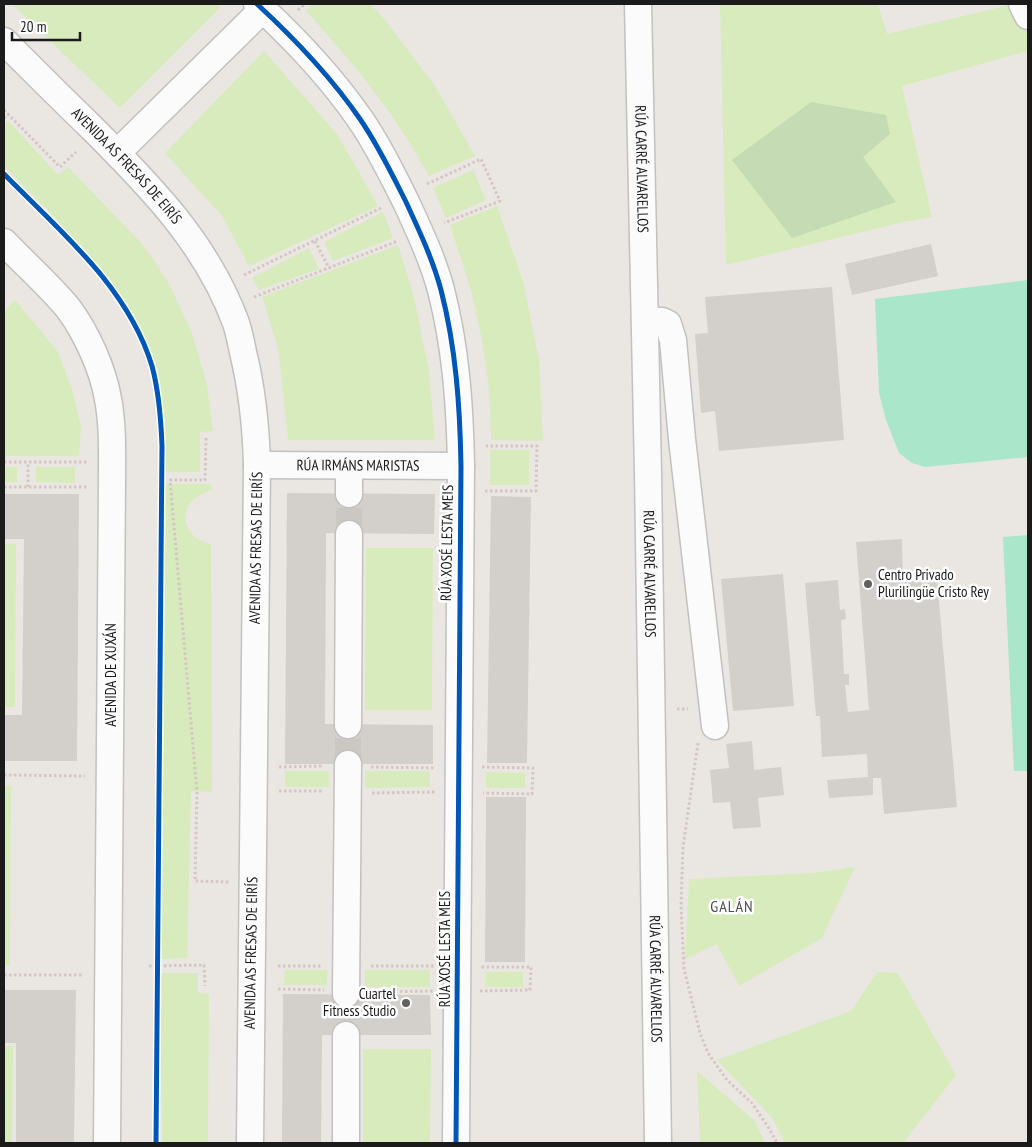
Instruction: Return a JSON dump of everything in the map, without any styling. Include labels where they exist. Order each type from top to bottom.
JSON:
[{"type":"street","name":"RÚA CARRÉ ALVARELLOS","points":[[638,4],[658,1143]]},
{"type":"street","points":[[1022,4],[1028,16]]},
{"type":"street","points":[[117,153],[260,7]]},
{"type":"street","name":"RÚA XOSÉ LESTA MEIS","points":[[260,7],[312,58],[360,119],[389,167],[419,230],[440,288],[450,330],[456,373],[461,466],[456,1143]]},
{"type":"street","name":"AVENIDA AS FRESAS DE EIRÍS","points":[[4,41],[117,153],[179,220],[221,288],[236,324],[250,380],[256,432],[257,465],[250,1143]]},
{"type":"street","name":"AVENIDA DE XUXÁN","points":[[7,252],[68,308],[86,336],[108,398],[112,444],[112,479],[107,1143]]},
{"type":"street","points":[[645,320],[662,321],[668,324],[673,340],[707,730]]},
{"type":"street","name":"RÚA IRMÁNS MARISTAS","points":[[257,465],[461,466]]},
{"type":"street","points":[[349,466],[349,494]]},
{"type":"street","points":[[348,725],[349,534]]},
{"type":"street","points":[[344,992],[345,766]]},
{"type":"street","points":[[346,1034],[346,1143]]},
{"type":"path","points":[[298,11],[304,4]]},
{"type":"path","points":[[4,110],[60,167],[76,152]]},
{"type":"path","points":[[4,118],[8,114]]},
{"type":"path","points":[[427,184],[481,158],[500,201],[444,223]]},
{"type":"path","points":[[244,275],[384,207]]},
{"type":"path","points":[[254,296],[399,240]]},
{"type":"path","points":[[315,241],[328,268]]},
{"type":"path","points":[[206,438],[206,480],[170,480],[197,792],[196,881],[232,882]]},
{"type":"path","points":[[485,491],[536,491],[537,446],[486,446]]},
{"type":"path","points":[[4,462],[89,462]]},
{"type":"path","points":[[28,462],[28,487]]},
{"type":"path","points":[[4,487],[89,487]]},
{"type":"path","points":[[707,730],[692,776],[683,847],[681,905],[684,968],[700,1034],[708,1053],[727,1080],[752,1103],[777,1143]]},
{"type":"path","points":[[279,766],[438,768]]},
{"type":"path","points":[[480,767],[533,768],[532,794],[480,793]]},
{"type":"path","points":[[4,775],[85,776]]},
{"type":"path","points":[[279,791],[325,791]]},
{"type":"path","points":[[362,793],[438,792]]},
{"type":"path","points":[[158,956],[158,976]]},
{"type":"path","points":[[149,966],[204,965],[204,986]]},
{"type":"path","points":[[278,966],[324,966]]},
{"type":"path","points":[[371,966],[437,966]]},
{"type":"path","points":[[479,967],[531,967],[530,990],[479,990]]},
{"type":"path","points":[[4,975],[84,975]]},
{"type":"path","points":[[278,989],[344,992],[437,991]]},
{"type":"green space","points":[[12,4],[217,4],[220,8],[120,108]]},
{"type":"green space","points":[[313,4],[370,4],[385,20],[435,86],[475,156],[429,176],[388,110],[306,11]]},
{"type":"green space","points":[[720,4],[878,4],[887,34],[1014,4],[1028,33],[1028,51],[902,86],[932,217],[903,222],[726,265]]},
{"type":"green space","points":[[264,51],[337,134],[378,206],[249,266],[222,216],[165,153]]},
{"type":"green space","points":[[811,102],[886,115],[890,134],[863,157],[896,202],[792,238],[732,160]]},
{"type":"green space","points":[[8,121],[58,175],[68,167],[145,247],[169,284],[192,333],[207,385],[213,431],[200,432],[200,472],[166,472],[164,421],[155,361],[139,324],[117,289],[55,218],[4,166],[4,125]]},
{"type":"green space","points":[[473,170],[486,200],[446,218],[433,188]]},
{"type":"green space","points":[[497,206],[523,281],[539,360],[543,441],[491,440],[488,385],[480,331],[470,286],[450,225]]},
{"type":"green space","points":[[383,212],[393,238],[333,261],[324,242]]},
{"type":"green space","points":[[398,245],[414,297],[429,372],[435,440],[288,440],[278,348],[262,297]]},
{"type":"green space","points":[[309,248],[319,269],[259,290],[252,278]]},
{"type":"green space","points":[[1028,280],[1028,457],[925,467],[912,463],[899,453],[886,420],[879,393],[875,299]]},
{"type":"green space","points":[[15,300],[58,352],[72,389],[81,427],[79,456],[4,456],[4,311]]},
{"type":"green space","points":[[490,450],[529,450],[529,485],[490,485]]},
{"type":"green space","points":[[4,467],[17,467],[17,482],[4,482]]},
{"type":"green space","points":[[36,467],[75,467],[75,483],[36,482]]},
{"type":"green space","points":[[165,484],[211,484],[212,490],[201,494],[192,501],[188,508],[186,523],[195,537],[211,544],[212,792],[191,791],[187,958],[161,959]]},
{"type":"green space","points":[[1028,535],[1028,771],[1014,771],[1003,537]]},
{"type":"green space","points":[[4,544],[16,544],[15,707],[4,707]]},
{"type":"green space","points":[[366,548],[433,548],[432,710],[365,710]]},
{"type":"green space","points":[[285,771],[329,771],[329,787],[285,787]]},
{"type":"green space","points":[[365,771],[430,771],[430,787],[365,788]]},
{"type":"green space","points":[[486,772],[525,773],[525,788],[486,788]]},
{"type":"green space","points":[[4,786],[11,786],[10,965],[4,965]]},
{"type":"green space","points":[[855,867],[822,938],[739,986],[717,944],[685,959],[689,879],[813,873]]},
{"type":"green space","points":[[285,970],[327,970],[327,985],[284,985]]},
{"type":"green space","points":[[365,970],[430,970],[430,987],[365,987]]},
{"type":"green space","points":[[486,972],[523,972],[523,987],[485,987]]},
{"type":"green space","points":[[877,972],[898,973],[956,1075],[903,1143],[785,1143],[773,1119],[717,1060],[851,1011]]},
{"type":"green space","points":[[160,973],[198,973],[198,993],[209,994],[208,1143],[162,1143]]},
{"type":"green space","points":[[4,1046],[13,1046],[12,1143],[4,1143]]},
{"type":"green space","points":[[363,1049],[431,1049],[430,1143],[363,1143]]},
{"type":"green space","points":[[697,1071],[755,1121],[765,1143],[700,1143]]},
{"type":"building","points":[[931,244],[938,276],[852,295],[845,264]]},
{"type":"building","points":[[832,287],[844,440],[719,451],[715,411],[701,413],[695,334],[708,333],[705,297]]},
{"type":"building","points":[[287,493],[435,494],[434,534],[326,533],[325,724],[433,725],[433,764],[285,764]]},
{"type":"building","points":[[4,494],[79,494],[77,761],[4,761],[4,715],[22,715],[24,539],[4,539]]},
{"type":"building","points":[[491,496],[531,497],[527,763],[487,763]]},
{"type":"building","points":[[902,539],[903,582],[937,579],[957,807],[884,814],[881,778],[873,778],[873,795],[829,798],[827,780],[868,777],[867,754],[822,757],[820,716],[816,716],[805,583],[838,580],[840,610],[845,609],[846,619],[841,620],[844,674],[849,674],[849,685],[845,685],[848,712],[869,710],[856,542]]},
{"type":"building","points":[[783,574],[794,706],[733,711],[721,579]]},
{"type":"building","points":[[752,741],[754,770],[781,767],[784,795],[758,798],[761,827],[733,829],[730,802],[713,803],[710,770],[729,768],[726,744]]},
{"type":"building","points":[[486,797],[526,797],[525,962],[485,962]]},
{"type":"building","points":[[4,990],[76,990],[74,1143],[16,1143],[16,1043],[4,1043]]},
{"type":"building","points":[[283,994],[430,995],[431,1035],[322,1035],[321,1143],[282,1143]]},
{"type":"tunnel","points":[[349,494],[349,534]]},
{"type":"tunnel","points":[[348,725],[348,764]]},
{"type":"tunnel","points":[[346,994],[346,1035]]},
{"type":"cycle path","points":[[257,4],[325,73],[349,103],[373,139],[406,202],[430,256],[441,290],[454,356],[460,422],[461,466],[456,1143]]},
{"type":"cycle path","points":[[4,174],[90,262],[127,311],[141,337],[152,366],[158,396],[162,446],[156,1143]]},
{"type":"place","name":"Centro Privado Plurilingüe Cristo Rey","points":[[868,584]]},
{"type":"place","name":"Cuartel Fitness Studio","points":[[406,1003]]},
{"type":"district","name":"GALÁN","points":[[732,906]]}]
